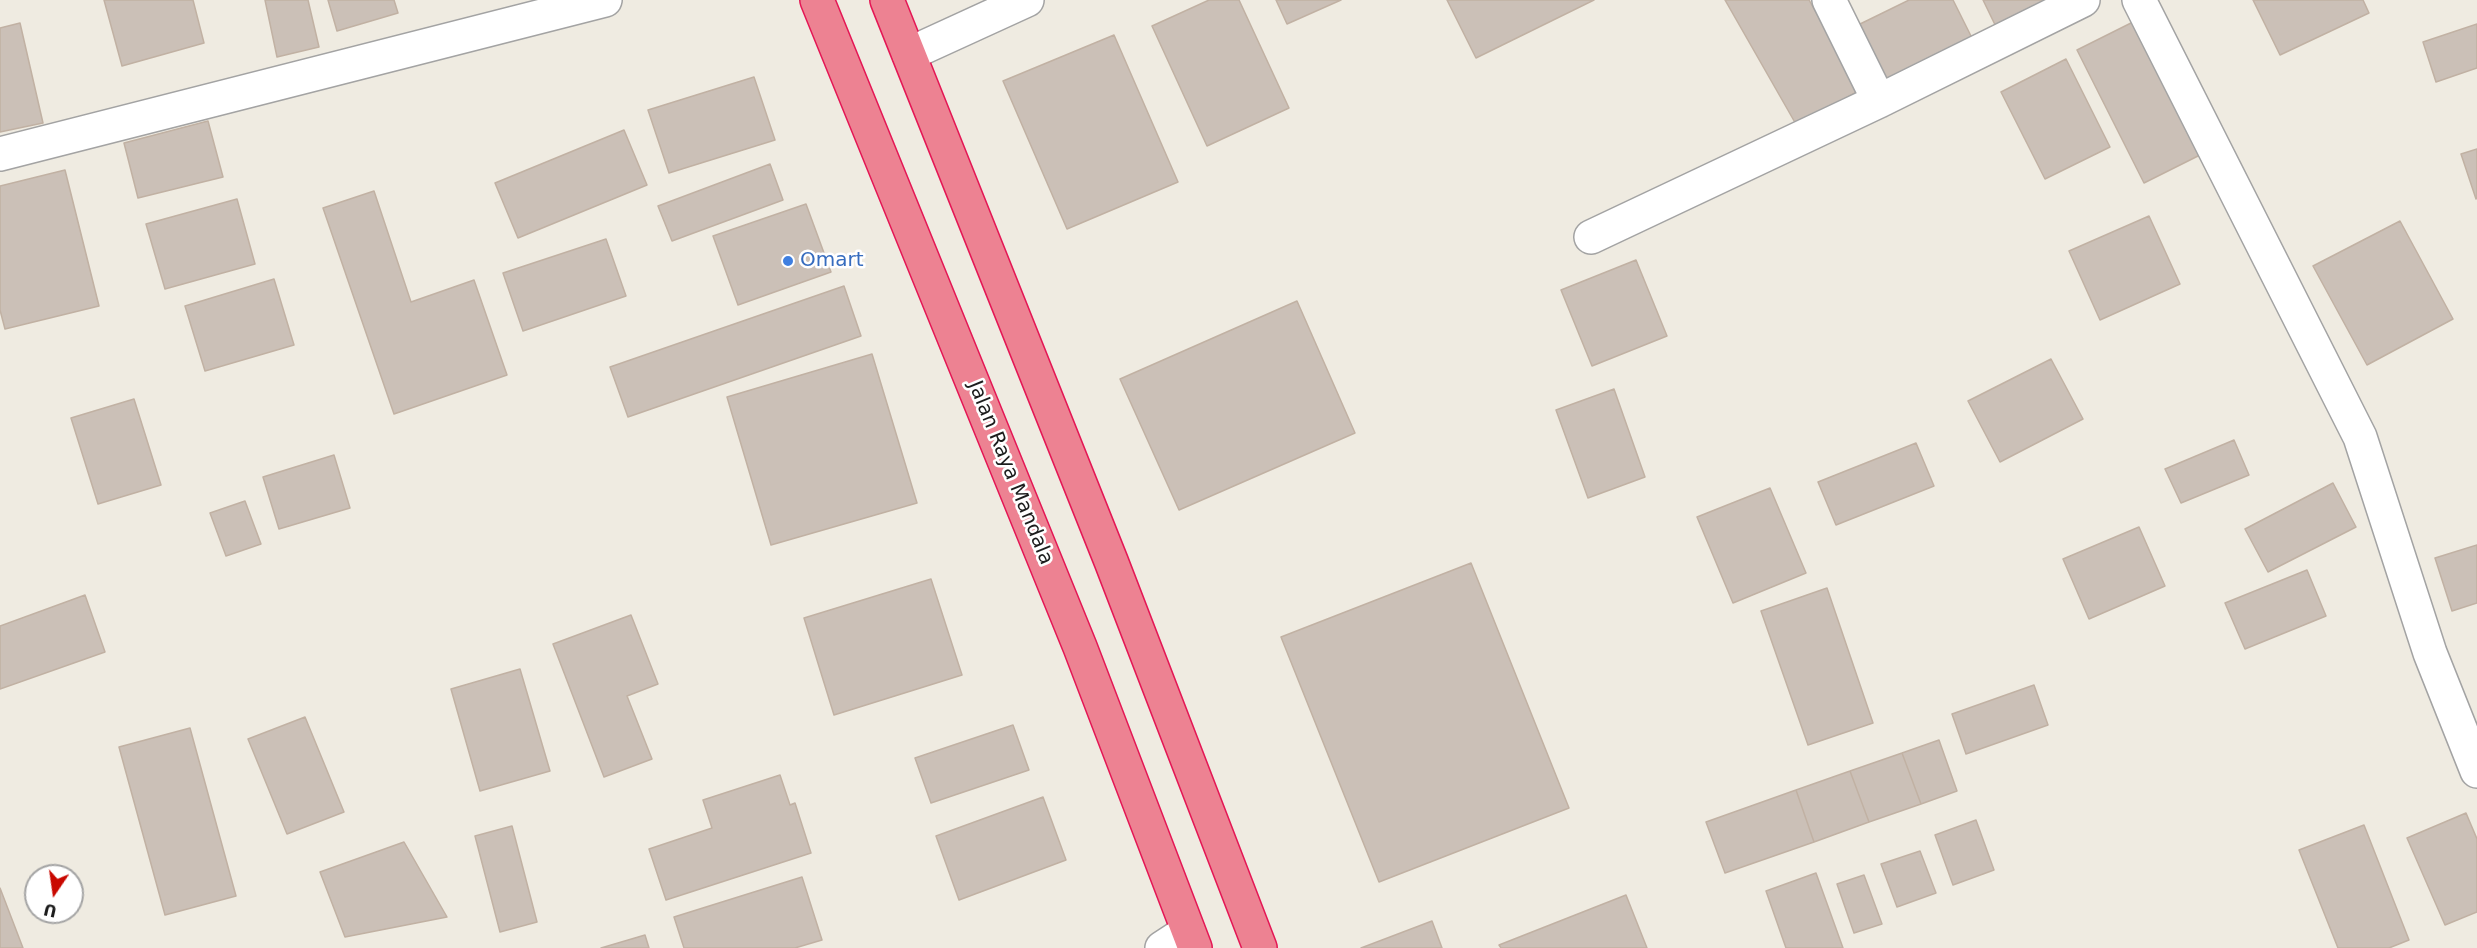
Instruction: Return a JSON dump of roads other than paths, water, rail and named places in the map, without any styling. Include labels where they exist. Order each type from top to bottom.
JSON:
[{"type":"highway","name":"Jalan Raya Mandala","points":[[818,0],[1080,647],[1182,942]]},
{"type":"highway","points":[[887,0],[1111,561],[1260,948]]},
{"type":"street","points":[[0,154],[605,0]]},
{"type":"street","points":[[909,54],[1027,0]]},
{"type":"street","points":[[1829,0],[1879,101]]},
{"type":"street","points":[[1591,237],[1879,101],[2082,0]]},
{"type":"street","points":[[2139,0],[2360,437],[2430,653],[2477,771]]},
{"type":"place","name":"Omart","points":[[788,261]]}]
